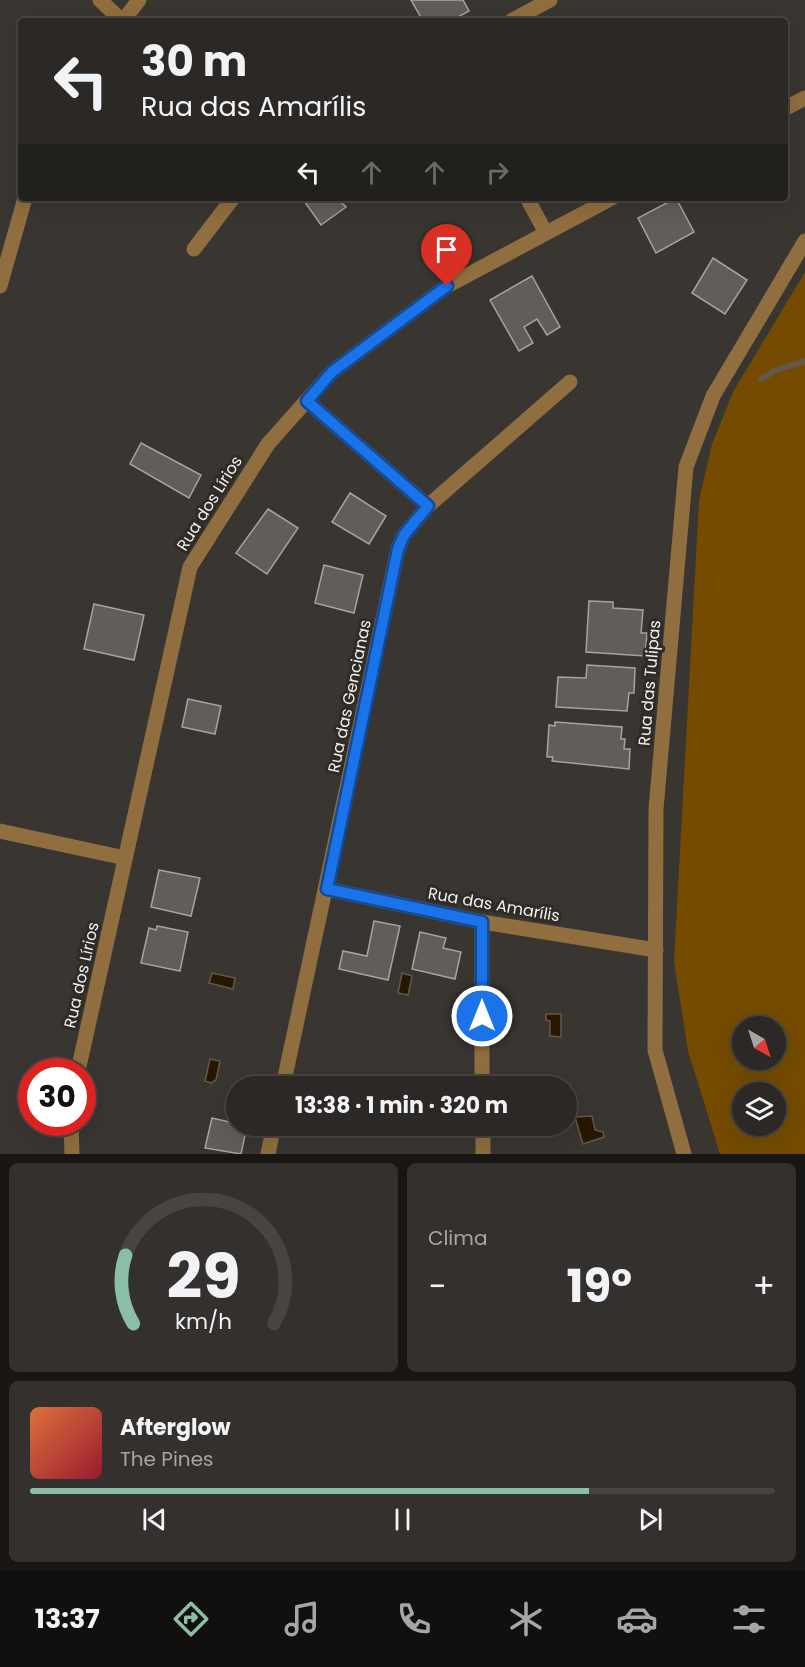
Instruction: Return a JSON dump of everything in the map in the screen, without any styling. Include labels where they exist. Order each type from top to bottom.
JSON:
[{"type":"street","points":[[100,0],[120,18]]},
{"type":"street","points":[[125,18],[139,0]]},
{"type":"street","points":[[517,18],[550,0]]},
{"type":"street","points":[[788,107],[805,98]]},
{"type":"street","points":[[0,286],[24,201]]},
{"type":"street","points":[[194,249],[231,201]]},
{"type":"street","points":[[529,201],[546,233]]},
{"type":"street","name":"Rua dos Lírios","points":[[81,1058],[190,567],[268,444],[332,372],[447,286],[606,201]]},
{"type":"street","name":"Rua das Tulipas","points":[[684,1154],[656,1050],[656,809],[686,467],[713,396],[805,241]]},
{"type":"street","name":"Rua das Gencianas","points":[[285,1076],[398,549],[404,535],[428,506],[570,382]]},
{"type":"street","points":[[307,401],[428,506]]},
{"type":"street","points":[[0,831],[125,858]]},
{"type":"street","name":"Rua das Amarílis","points":[[327,889],[482,922],[656,950]]},
{"type":"street","points":[[482,922],[482,1076]]},
{"type":"street","points":[[71,1136],[72,1154]]},
{"type":"street","points":[[268,1154],[272,1136]]},
{"type":"street","points":[[483,1136],[483,1154]]},
{"type":"shaded area","points":[[805,272],[805,1154],[720,1154],[688,1051],[674,962],[699,500],[712,444],[733,392]]},
{"type":"shaded area","points":[[212,973],[235,978],[233,989],[209,983]]},
{"type":"shaded area","points":[[402,973],[412,976],[408,995],[398,993]]},
{"type":"shaded area","points":[[546,1014],[561,1014],[561,1037],[550,1036],[550,1021],[546,1020]]},
{"type":"shaded area","points":[[210,1059],[220,1061],[216,1080],[211,1083],[205,1081]]},
{"type":"shaded area","points":[[592,1116],[595,1130],[603,1132],[604,1137],[583,1144],[577,1117]]},
{"type":"building","points":[[411,0],[463,0],[469,11],[456,18],[421,18]]},
{"type":"building","points":[[304,201],[345,201],[342,203],[346,207],[321,225]]},
{"type":"building","points":[[670,201],[678,201],[694,232],[656,253],[638,218]]},
{"type":"building","points":[[713,258],[747,280],[725,314],[692,293]]},
{"type":"building","points":[[532,276],[560,327],[547,335],[537,319],[524,327],[533,343],[519,351],[490,300]]},
{"type":"building","points":[[141,443],[201,475],[189,498],[130,464]]},
{"type":"building","points":[[350,493],[386,516],[369,544],[332,522]]},
{"type":"building","points":[[268,509],[298,528],[267,574],[236,553]]},
{"type":"building","points":[[324,565],[363,575],[354,613],[315,603]]},
{"type":"building","points":[[589,601],[613,602],[613,608],[643,610],[641,633],[647,633],[645,656],[586,652]]},
{"type":"building","points":[[94,604],[144,615],[134,660],[84,649]]},
{"type":"building","points":[[587,665],[635,668],[634,693],[629,693],[627,711],[556,707],[558,677],[586,678]]},
{"type":"building","points":[[188,699],[221,706],[215,734],[182,727]]},
{"type":"building","points":[[555,722],[622,727],[621,739],[625,739],[624,749],[630,749],[629,769],[552,761],[553,757],[547,757],[549,725],[555,726]]},
{"type":"building","points":[[159,870],[200,878],[191,916],[151,907]]},
{"type":"building","points":[[374,921],[400,926],[388,980],[339,969],[343,951],[367,956]]},
{"type":"building","points":[[157,926],[188,932],[180,971],[141,963],[149,928],[156,930]]},
{"type":"building","points":[[420,932],[446,938],[443,948],[461,952],[455,979],[412,969]]},
{"type":"building","points":[[212,1118],[226,1121],[226,1136],[245,1136],[241,1154],[205,1148]]},
{"type":"waterway","points":[[761,379],[776,370],[805,361]]},
{"type":"route","points":[[447,286],[332,372],[307,401],[428,506],[404,535],[398,549],[327,889],[482,922],[482,1016]]}]
